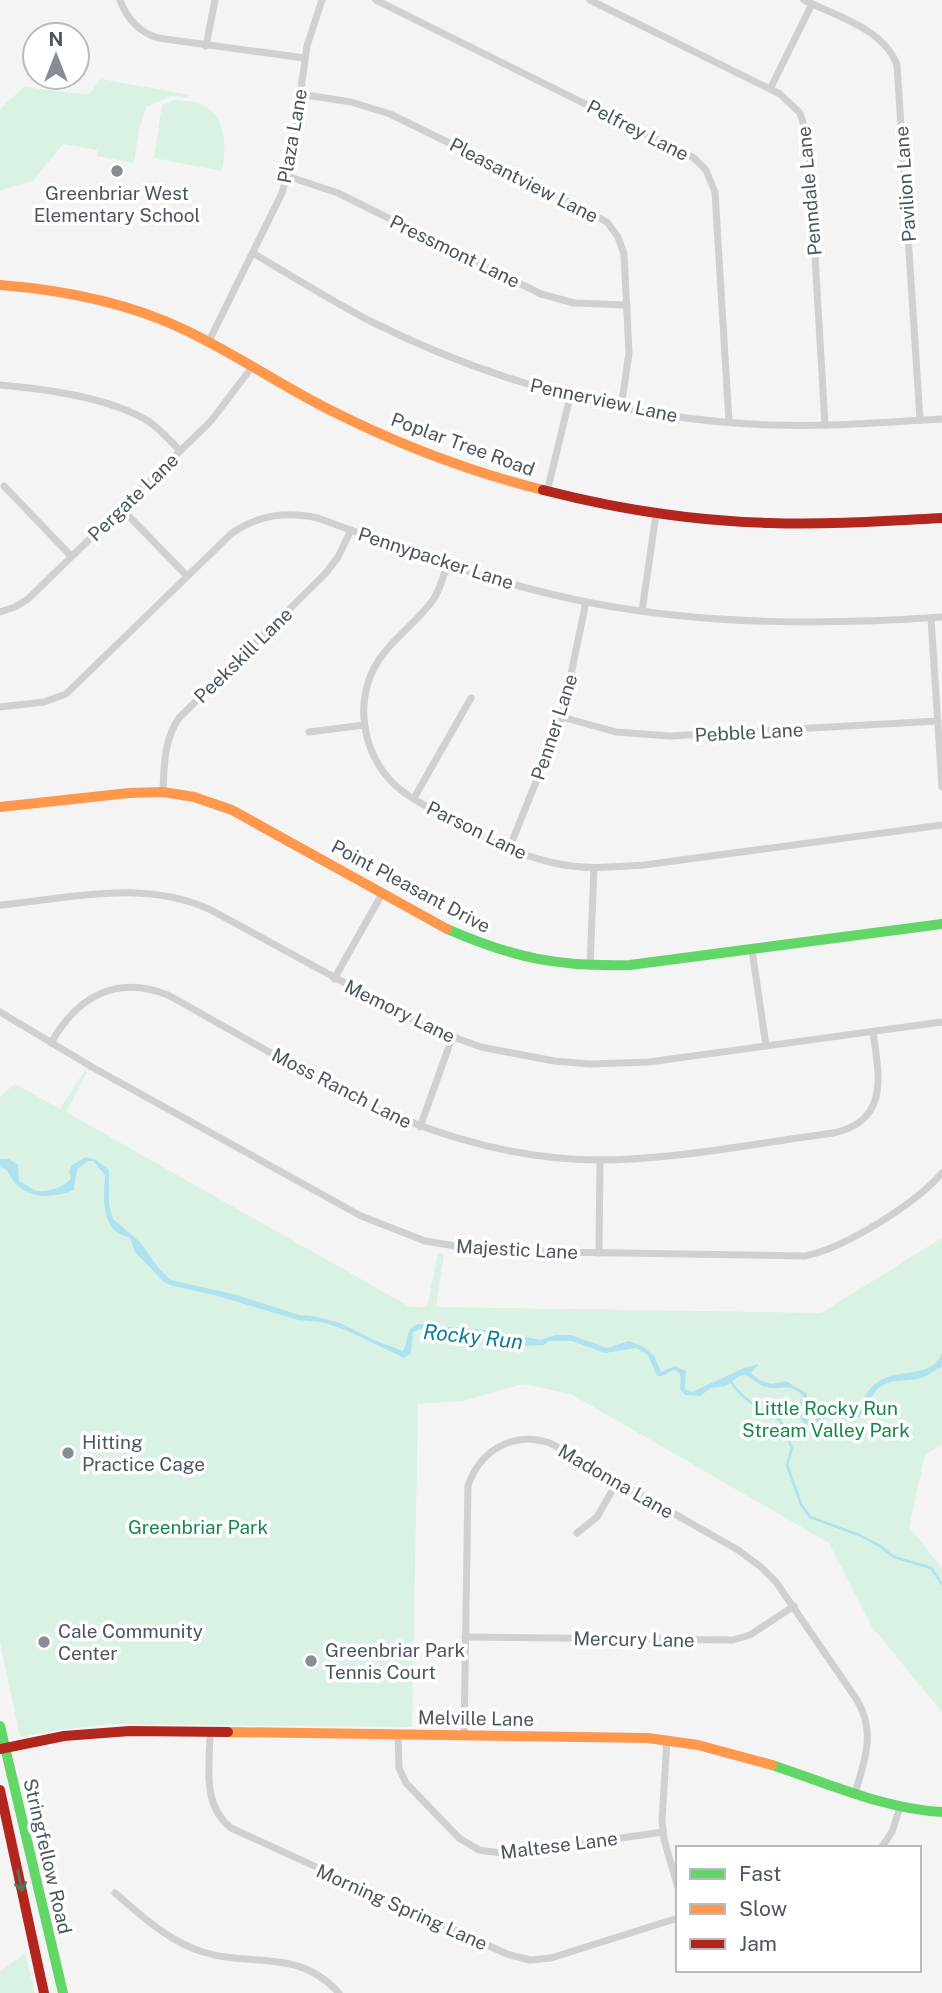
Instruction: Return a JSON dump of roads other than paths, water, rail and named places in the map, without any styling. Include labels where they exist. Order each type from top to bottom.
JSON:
[{"type":"street","points":[[120,0],[129,19],[145,33],[158,38],[304,58]]},
{"type":"street","points":[[206,46],[215,0]]},
{"type":"street","name":"Plaza Lane","points":[[209,341],[273,216],[287,176],[304,58],[322,0]]},
{"type":"street","name":"Pelfrey Lane","points":[[376,0],[683,152],[706,170],[715,192],[729,422]]},
{"type":"street","name":"Penndale Lane","points":[[590,0],[770,89],[794,105],[806,129],[825,425]]},
{"type":"street","name":"Pavilion Lane","points":[[804,0],[878,38],[890,50],[897,65],[920,420]]},
{"type":"street","points":[[770,89],[812,4]]},
{"type":"street","name":"Pleasantview Lane","points":[[300,94],[351,102],[390,114],[600,217],[613,229],[622,245],[627,305],[628,371],[621,408]]},
{"type":"street","name":"Pressmont Lane","points":[[287,176],[338,193],[541,293],[574,303],[627,305]]},
{"type":"street","name":"Pennerview Lane","points":[[253,253],[340,304],[411,340],[492,373],[570,397],[669,416],[729,422],[825,425],[942,419]]},
{"type":"street","name":"Poplar Tree Road","points":[[0,285],[57,291],[108,302],[165,321],[209,341],[330,410],[425,452],[547,492],[656,513],[767,523],[860,523],[942,518]]},
{"type":"street","name":"Pergate Lane","points":[[0,612],[28,599],[222,408],[252,367]]},
{"type":"street","points":[[0,385],[61,393],[124,410],[159,429],[180,451]]},
{"type":"street","points":[[547,492],[570,397]]},
{"type":"street","points":[[4,486],[71,556]]},
{"type":"street","points":[[121,508],[187,576]]},
{"type":"street","points":[[642,611],[656,513]]},
{"type":"street","name":"Pennypacker Lane","points":[[0,707],[44,702],[66,694],[232,533],[268,516],[302,514],[447,565],[519,586],[586,602],[642,611],[711,619],[777,622],[942,617]]},
{"type":"street","name":"Peekskill Lane","points":[[163,792],[166,750],[179,718],[325,575],[338,557],[351,530]]},
{"type":"street","name":"Parson Lane","points":[[447,565],[432,601],[389,644],[374,667],[365,692],[364,725],[370,746],[381,768],[398,787],[509,849],[554,863],[594,868],[644,865],[942,825]]},
{"type":"street","name":"Penner Lane","points":[[509,849],[562,717],[586,602]]},
{"type":"street","points":[[931,618],[942,787]]},
{"type":"street","points":[[414,798],[471,698]]},
{"type":"street","name":"Pebble Lane","points":[[562,717],[616,732],[670,736],[938,721]]},
{"type":"street","points":[[309,732],[364,725]]},
{"type":"street","name":"Point Pleasant Drive","points":[[0,807],[129,793],[163,792],[194,797],[232,810],[447,929],[491,948],[541,961],[590,966],[630,965],[942,924]]},
{"type":"street","points":[[590,966],[594,868]]},
{"type":"street","name":"Memory Lane","points":[[0,905],[125,892],[173,896],[211,910],[407,1019],[452,1038],[517,1056],[590,1064],[649,1062],[942,1022]]},
{"type":"street","points":[[334,979],[382,894]]},
{"type":"street","points":[[752,950],[766,1046]]},
{"type":"street","name":"Moss Ranch Lane","points":[[51,1042],[66,1018],[96,995],[120,988],[151,989],[168,995],[359,1101],[420,1127],[507,1151],[600,1160],[670,1155],[833,1133],[849,1128],[870,1110],[878,1093],[879,1076],[873,1032]]},
{"type":"street","name":"Majestic Lane","points":[[0,1012],[344,1208],[425,1241],[476,1250],[796,1256],[816,1254],[834,1247],[907,1204],[942,1172]]},
{"type":"street","points":[[420,1127],[452,1038]]},
{"type":"street","points":[[599,1253],[600,1160]]},
{"type":"street","name":"Madonna Lane","points":[[464,1735],[467,1498],[471,1476],[481,1461],[494,1449],[506,1443],[534,1439],[550,1443],[752,1559],[776,1582],[857,1700],[865,1717],[868,1748],[855,1793]]},
{"type":"street","points":[[577,1533],[597,1517],[617,1482]]},
{"type":"street","name":"Mercury Lane","points":[[465,1637],[733,1640],[750,1635],[794,1606]]},
{"type":"street","name":"Stringfellow Road","points":[[0,1726],[3,1749],[63,1993]]},
{"type":"street","name":"Melville Lane","points":[[3,1749],[64,1736],[96,1733],[210,1732],[667,1739],[714,1747],[900,1807],[942,1812]]},
{"type":"street","name":"Morning Spring Lane","points":[[210,1732],[210,1798],[216,1814],[231,1828],[507,1954],[523,1959],[543,1960],[676,1919]]},
{"type":"street","name":"Maltese Lane","points":[[398,1735],[399,1768],[407,1783],[459,1838],[479,1850],[508,1854],[663,1832]]},
{"type":"street","points":[[667,1739],[662,1793],[663,1832],[676,1881]]},
{"type":"street","name":"Stringfellow Road","points":[[0,1790],[44,1993]]},
{"type":"street","points":[[882,1846],[892,1832],[900,1807]]},
{"type":"street","points":[[115,1893],[180,1944],[215,1955],[272,1960],[295,1965],[321,1978],[339,1993]]},
{"type":"water","name":"Rocky Run","points":[[86,1157],[96,1160],[109,1170],[109,1205],[113,1219],[140,1242],[160,1270],[171,1280],[237,1295],[299,1315],[340,1323],[403,1351],[409,1331],[419,1324],[497,1331],[540,1340],[555,1335],[571,1335],[607,1348],[629,1341],[644,1347],[654,1356],[661,1372],[675,1366],[686,1371],[685,1389],[692,1392],[759,1364],[751,1373],[759,1380],[772,1384],[786,1381],[806,1393],[808,1400],[805,1417],[811,1422],[827,1412],[852,1415],[875,1384],[892,1376],[930,1367],[942,1353],[942,1367],[921,1378],[894,1381],[880,1387],[857,1418],[850,1420],[828,1417],[810,1425],[801,1417],[800,1402],[801,1398],[803,1402],[804,1397],[794,1389],[766,1387],[745,1375],[739,1376],[726,1386],[711,1388],[700,1396],[685,1395],[680,1389],[679,1373],[673,1370],[657,1376],[648,1355],[636,1348],[605,1353],[572,1341],[549,1341],[544,1345],[527,1346],[505,1339],[420,1329],[413,1332],[411,1353],[404,1358],[346,1330],[322,1322],[298,1320],[164,1282],[135,1252],[130,1238],[117,1232],[111,1225],[104,1204],[105,1175],[93,1161],[88,1161],[77,1169],[74,1190],[51,1196],[35,1195],[21,1189],[6,1170],[0,1167],[0,1159],[9,1159],[18,1165],[19,1181],[34,1190],[43,1191],[60,1187],[68,1181],[71,1178],[69,1172],[72,1165]]},
{"type":"waterway","points":[[730,1381],[752,1404],[780,1420],[792,1448],[787,1465],[801,1504],[810,1517],[859,1535],[894,1557],[931,1568],[942,1584]]},
{"type":"place","name":"Greenbriar West Elementary School","points":[[117,171]]},
{"type":"place","name":"Hitting Practice Cage","points":[[68,1453]]},
{"type":"place","name":"Cale Community Center","points":[[44,1642]]},
{"type":"place","name":"Greenbriar Park Tennis Court","points":[[311,1661]]},
{"type":"park label","name":"Little Rocky Run Stream Valley Park","points":[[826,1419]]},
{"type":"park label","name":"Greenbriar Park","points":[[198,1527]]}]
